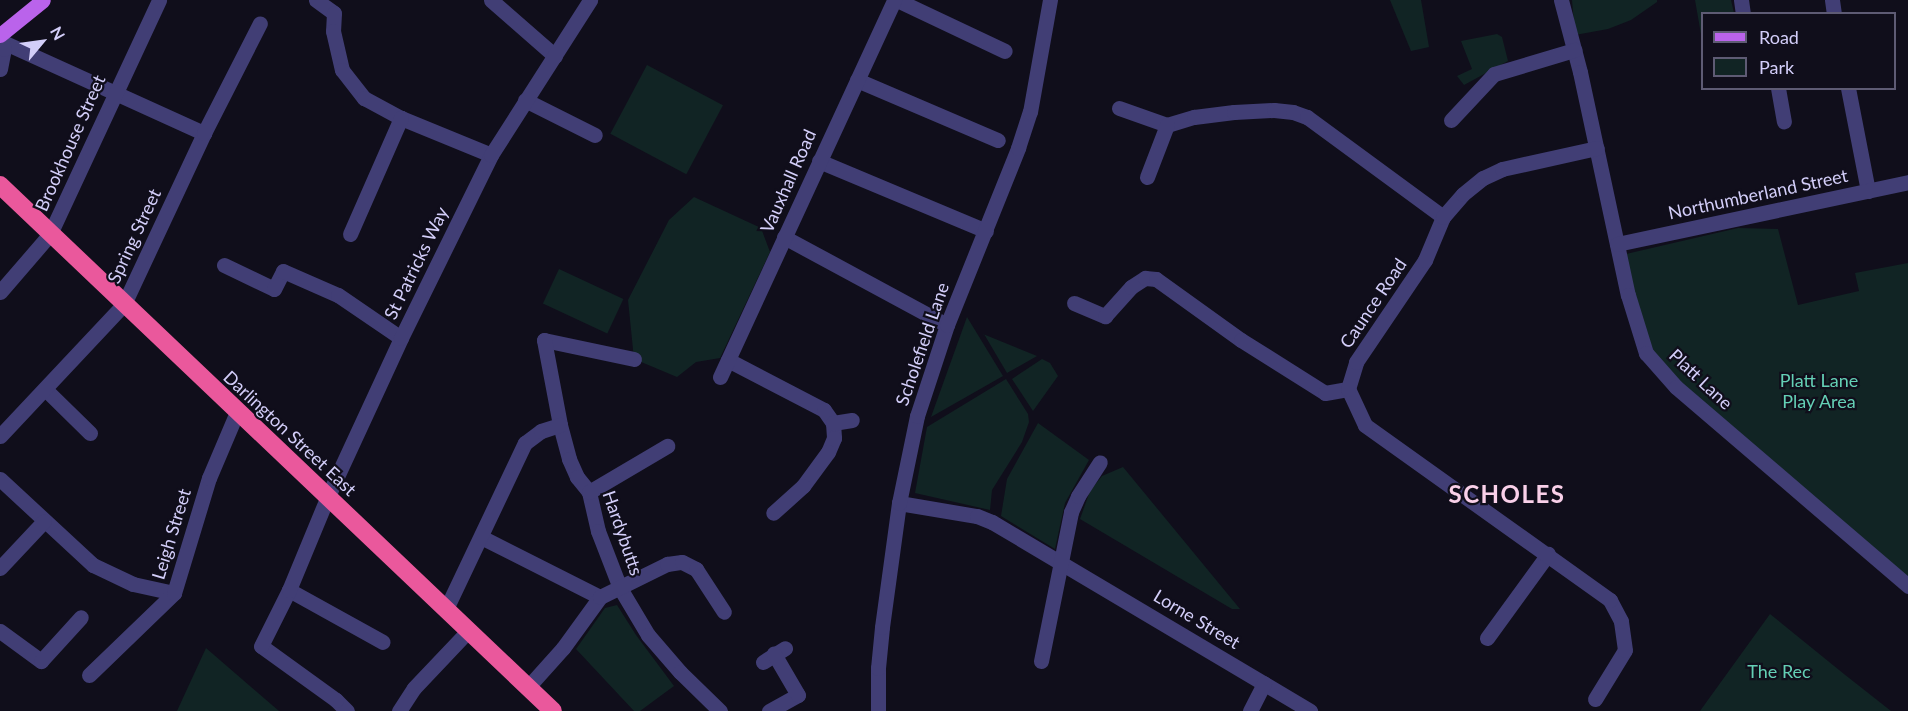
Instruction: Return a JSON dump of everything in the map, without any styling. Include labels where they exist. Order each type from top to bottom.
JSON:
[{"type":"highway","name":"Darlington Street East","points":[[0,185],[553,711]]},
{"type":"main road","points":[[1,38],[43,0]]},
{"type":"street","name":"Brookhouse Street","points":[[0,292],[50,234],[114,92],[159,0]]},
{"type":"street","points":[[316,0],[334,13],[333,31],[342,70],[364,98],[401,118],[491,155]]},
{"type":"street","points":[[491,0],[555,56]]},
{"type":"street","name":"St Patricks Way","points":[[346,711],[336,700],[261,646],[289,590],[328,496],[401,338],[491,155],[590,0]]},
{"type":"street","points":[[895,0],[1005,51]]},
{"type":"street","name":"Vauxhall Road","points":[[720,377],[895,0]]},
{"type":"street","name":"Scholefield Lane","points":[[878,711],[881,637],[899,503],[917,416],[947,325],[986,231],[1030,112],[1050,0]]},
{"type":"street","name":"Platt Lane","points":[[1553,0],[1565,19]]},
{"type":"street","name":"Platt Lane","points":[[1561,0],[1597,148],[1617,244],[1639,334],[1646,353],[1676,387],[1908,586]]},
{"type":"street","name":"Platt Lane","points":[[1565,19],[1568,0]]},
{"type":"street","name":"Spring Street","points":[[0,436],[124,304],[204,133],[260,22]]},
{"type":"street","points":[[0,69],[1,38],[204,133]]},
{"type":"street","points":[[1451,120],[1494,74],[1574,50]]},
{"type":"street","points":[[857,80],[998,140]]},
{"type":"street","points":[[1778,90],[1784,121]]},
{"type":"street","points":[[1848,90],[1868,191]]},
{"type":"street","points":[[525,100],[595,135]]},
{"type":"street","points":[[1119,108],[1167,126],[1194,117],[1234,112],[1274,110],[1293,112],[1307,117],[1443,217]]},
{"type":"street","points":[[350,234],[401,118]]},
{"type":"street","points":[[1147,177],[1167,126]]},
{"type":"street","name":"Caunce Road","points":[[1348,389],[1356,362],[1425,260],[1443,217],[1463,194],[1483,178],[1502,169],[1597,148]]},
{"type":"street","points":[[819,161],[986,231]]},
{"type":"street","name":"Northumberland Street","points":[[1617,244],[1908,182]]},
{"type":"street","points":[[784,237],[947,325]]},
{"type":"street","points":[[224,265],[274,289],[283,271],[338,295],[401,338]]},
{"type":"street","points":[[1074,303],[1105,316],[1131,287],[1145,278],[1156,279],[1241,340],[1326,393],[1348,389],[1365,425],[1610,600],[1621,621],[1625,650],[1595,699]]},
{"type":"street","name":"Hardybutts","points":[[634,358],[544,340],[560,425],[574,471],[589,492],[596,524],[620,588],[648,635],[713,709]]},
{"type":"street","points":[[728,360],[824,410],[833,423],[834,438],[828,452],[794,504],[773,513]]},
{"type":"street","points":[[45,389],[90,433]]},
{"type":"street","name":"Leigh Street","points":[[89,675],[174,593],[209,478],[237,412]]},
{"type":"street","points":[[833,423],[852,420]]},
{"type":"street","points":[[446,609],[525,443],[541,431],[560,425]]},
{"type":"street","points":[[589,492],[667,446]]},
{"type":"street","points":[[1041,661],[1074,504],[1100,462]]},
{"type":"street","points":[[0,479],[93,565],[133,584],[174,593]]},
{"type":"street","name":"Lorne Street","points":[[899,503],[985,518],[1063,562],[1310,711]]},
{"type":"street","points":[[0,568],[44,521]]},
{"type":"street","points":[[481,537],[600,597]]},
{"type":"street","points":[[1487,638],[1548,554]]},
{"type":"street","points":[[528,687],[563,648],[600,597],[668,564],[682,562],[696,569],[724,612]]},
{"type":"street","points":[[289,590],[383,642]]},
{"type":"street","points":[[0,632],[40,661],[81,616]]},
{"type":"street","points":[[403,709],[414,688],[468,631]]},
{"type":"street","points":[[769,711],[804,691],[774,655]]},
{"type":"street","points":[[1250,711],[1264,683]]},
{"type":"green space","points":[[1390,0],[1421,0],[1429,47],[1411,51]]},
{"type":"green space","points":[[1572,0],[1657,0],[1657,2],[1631,20],[1608,29],[1575,35]]},
{"type":"green space","points":[[1695,0],[1731,0],[1734,12],[1701,12],[1701,34]]},
{"type":"green space","points":[[1497,34],[1502,37],[1508,61],[1464,85],[1457,76],[1472,69],[1461,41]]},
{"type":"green space","points":[[647,65],[723,105],[686,174],[610,134]]},
{"type":"green space","points":[[694,197],[761,228],[770,252],[720,358],[696,362],[677,377],[634,359],[628,300],[669,220]]},
{"type":"green space","name":"Platt Lane Play Area","points":[[1738,228],[1778,229],[1798,305],[1859,291],[1855,273],[1908,263],[1908,582],[1678,383],[1641,335],[1626,254]]},
{"type":"green space","points":[[559,269],[623,299],[607,333],[543,303]]},
{"type":"green space","points":[[967,317],[1003,376],[931,417]]},
{"type":"green space","points":[[984,335],[1037,356],[1007,373]]},
{"type":"green space","points":[[1042,359],[1050,363],[1058,376],[1033,411],[1012,379]]},
{"type":"green space","points":[[1006,379],[1028,414],[1029,422],[1022,442],[992,490],[990,510],[915,493],[927,427]]},
{"type":"green space","points":[[1038,423],[1089,460],[1065,503],[1055,549],[1001,516],[1007,479]]},
{"type":"green space","points":[[1123,467],[1240,609],[1232,609],[1080,519],[1090,491],[1102,476]]},
{"type":"green space","points":[[617,605],[674,686],[640,711],[634,711],[576,649],[605,608]]},
{"type":"green space","name":"The Rec","points":[[1770,614],[1844,674],[1891,711],[1700,711]]},
{"type":"green space","points":[[206,648],[279,711],[177,711]]},
{"type":"district","name":"SCHOLES","points":[[1507,494]]}]
